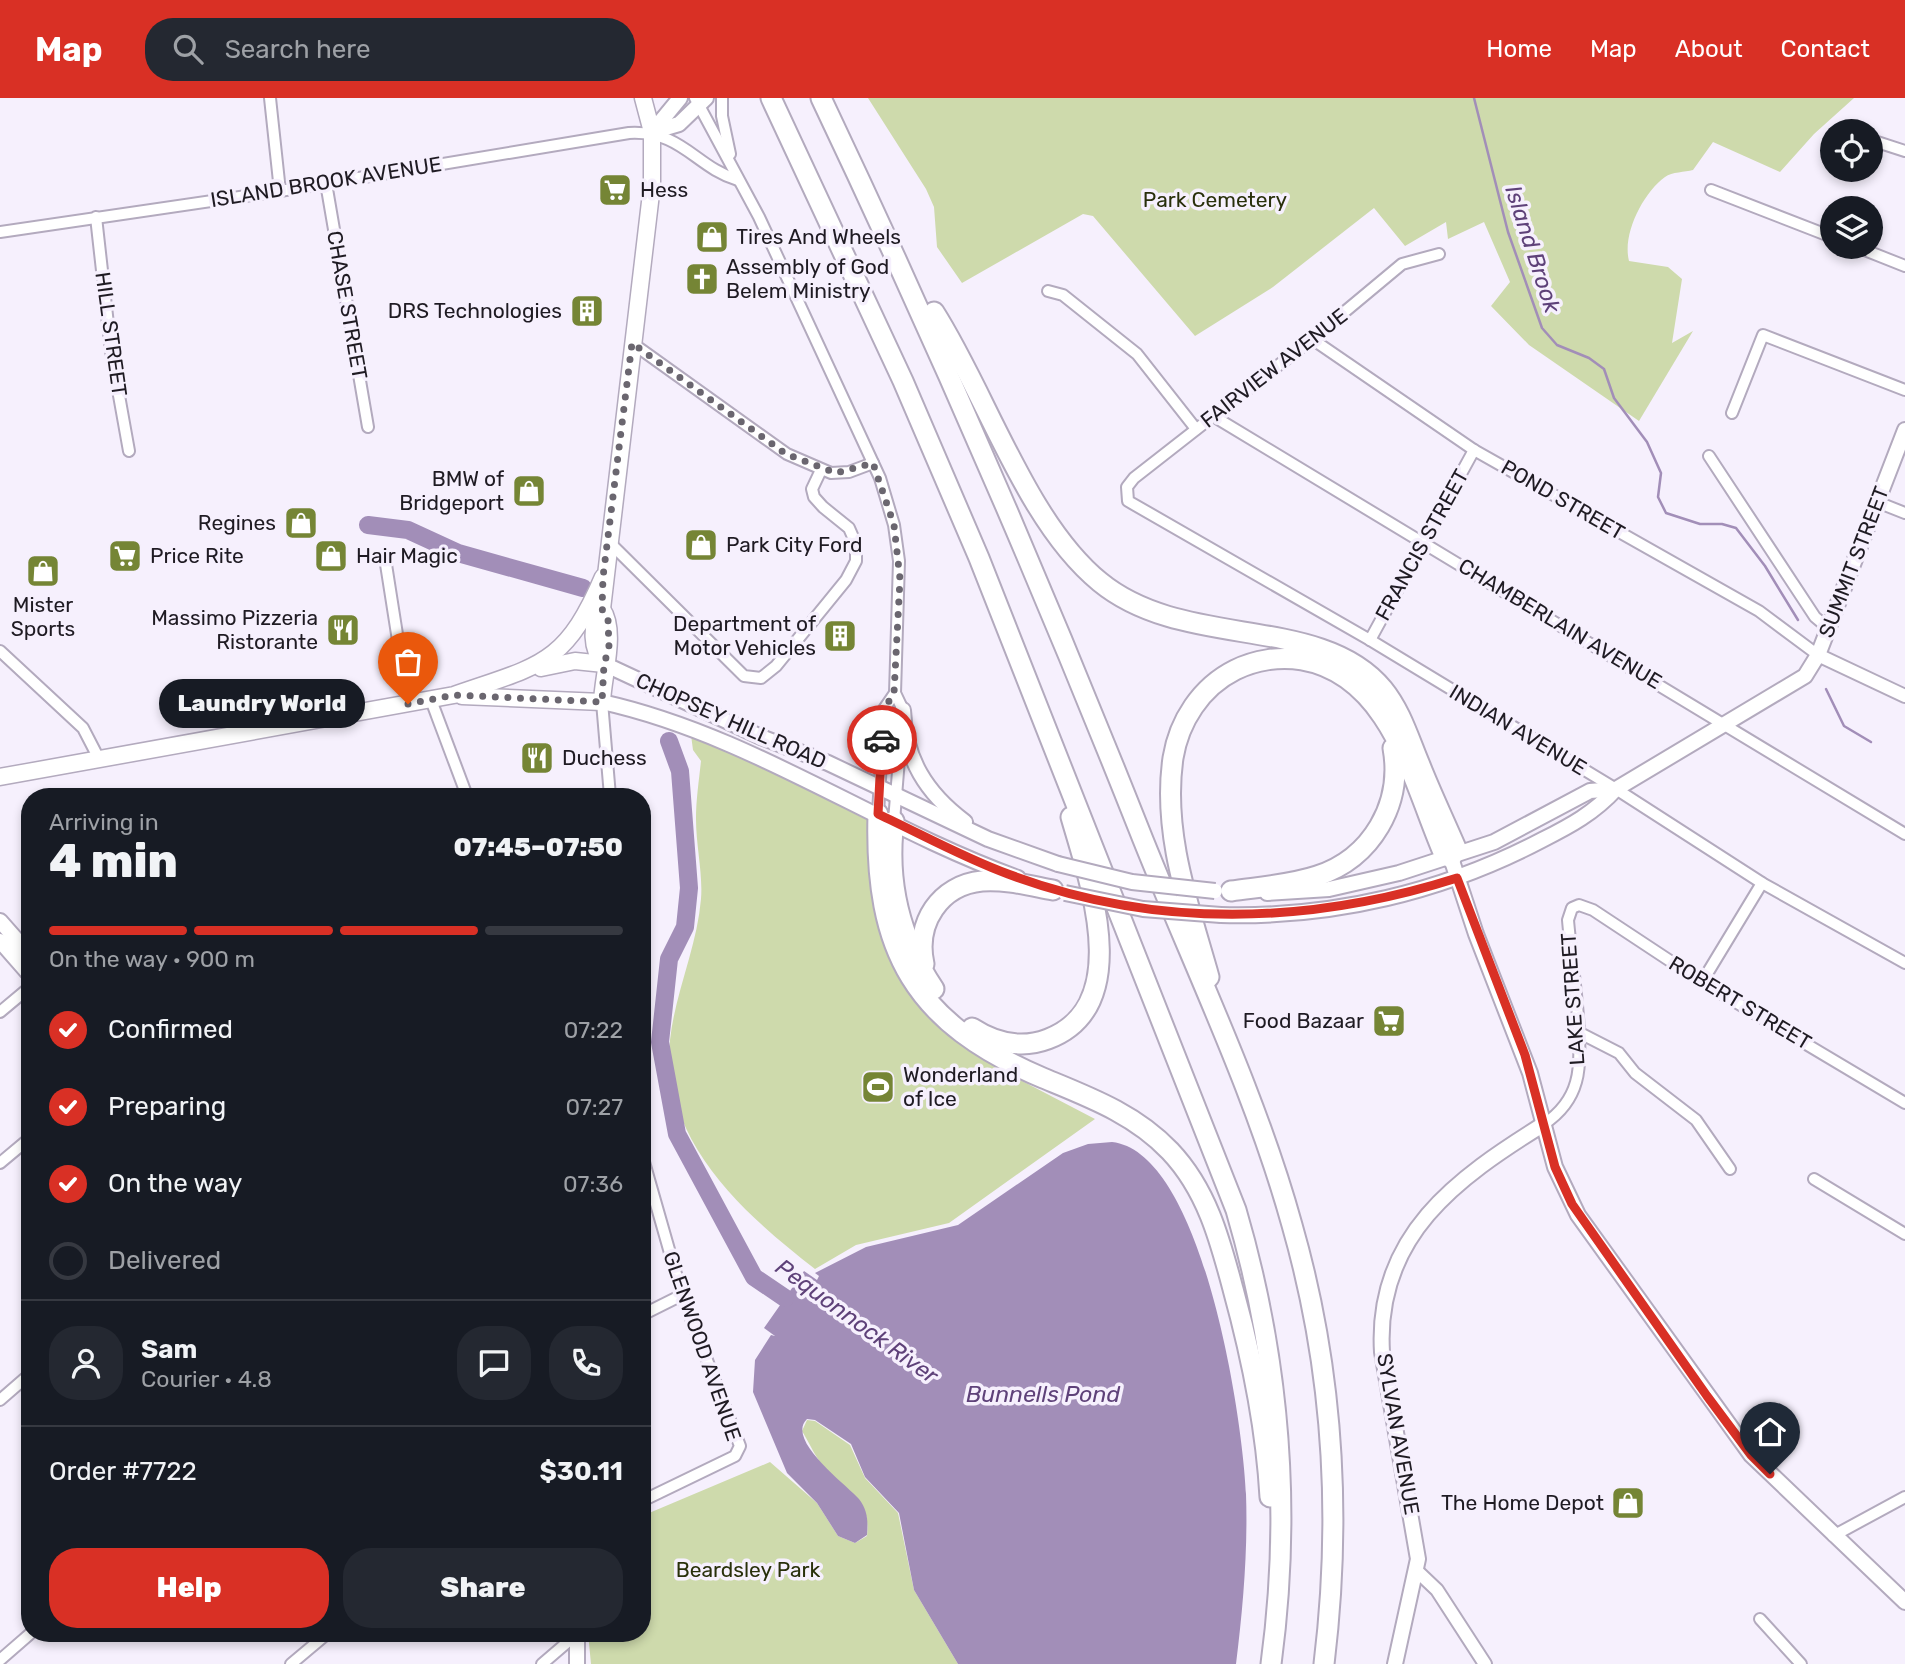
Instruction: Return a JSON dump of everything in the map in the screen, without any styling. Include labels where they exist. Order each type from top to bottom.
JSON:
[{"type":"highway","points":[[771,98],[929,440],[1037,702],[1219,1162],[1252,1269],[1272,1367],[1281,1453],[1282,1539],[1271,1664]]},
{"type":"highway","points":[[821,98],[903,269],[1019,532],[1271,1157],[1292,1223],[1322,1360],[1334,1499],[1333,1568],[1324,1664]]},
{"type":"highway","points":[[903,269],[942,324],[1024,478],[1057,535],[1077,561],[1109,589],[1157,615],[1191,624],[1316,646],[1343,657],[1368,674],[1388,696],[1402,721],[1456,848],[1451,858],[1443,852],[1400,750],[1375,705],[1351,681],[1329,668],[1296,659],[1269,660],[1244,666],[1214,684],[1192,709],[1180,732],[1170,790],[1175,846],[1231,1056]]},
{"type":"highway","points":[[886,818],[897,908],[912,950],[939,996],[961,1020],[979,1033],[1007,1043],[1026,1044],[1046,1040],[1071,1026],[1083,1014],[1094,990],[1099,947],[1093,899],[1037,702]]},
{"type":"highway","points":[[1223,891],[1302,880],[1328,872],[1357,854],[1375,834],[1390,804],[1396,769],[1390,736],[1375,705]]},
{"type":"highway","points":[[886,818],[878,882],[886,921],[900,957],[930,1004],[954,1028],[984,1049],[1113,1108],[1144,1128],[1179,1161],[1206,1204],[1222,1248],[1259,1392],[1268,1466],[1277,1614]]},
{"type":"highway","points":[[939,996],[928,974],[922,949],[925,923],[940,900],[958,888],[979,881],[1059,891]]},
{"type":"main road","points":[[602,702],[604,664],[609,648],[608,624],[602,609],[603,577],[649,225],[652,132],[643,98]]},
{"type":"main road","points":[[652,132],[680,98]]},
{"type":"main road","points":[[652,132],[678,124],[700,100]]},
{"type":"main road","name":"SUMMIT STREET","points":[[1818,655],[1905,430]]},
{"type":"main road","points":[[0,777],[98,757],[454,695],[544,662],[569,641],[590,607],[603,577]]},
{"type":"main road","name":"CHOPSEY HILL ROAD","points":[[454,695],[602,702],[640,710],[722,739],[989,867],[1059,891],[1143,909],[1221,915],[1289,914],[1343,908],[1457,878],[1503,860],[1597,810],[1616,789],[1726,726],[1805,676],[1818,655]]},
{"type":"main road","name":"CHOPSEY HILL ROAD","points":[[520,672],[575,661],[604,664],[988,839],[1058,864],[1132,882],[1223,891],[1292,894],[1373,881],[1451,858],[1507,836],[1590,791],[1616,789]]},
{"type":"main road","points":[[902,710],[909,750],[923,781],[944,805],[988,839]]},
{"type":"main road","points":[[1451,858],[1525,1055],[1558,1175],[1586,1228],[1751,1455],[1905,1602]]},
{"type":"main road","points":[[0,921],[21,945]]},
{"type":"main road","points":[[0,941],[21,965]]},
{"type":"main road","name":"SYLVAN AVENUE","points":[[1395,1664],[1417,1571],[1418,1546],[1382,1352],[1382,1325],[1388,1292],[1407,1245],[1436,1203],[1475,1167],[1544,1124]]},
{"type":"main road","points":[[577,1642],[577,1664]]},
{"type":"street","points":[[270,98],[280,191]]},
{"type":"street","points":[[722,98],[722,116],[738,180]]},
{"type":"street","points":[[700,100],[759,217],[873,463],[890,508],[898,552],[900,597],[894,693],[884,709],[879,788],[886,818]]},
{"type":"street","points":[[652,132],[682,146],[723,174],[738,180]]},
{"type":"street","name":"ISLAND BROOK AVENUE","points":[[0,232],[652,132]]},
{"type":"street","points":[[1883,144],[1905,151]]},
{"type":"street","name":"CHASE STREET","points":[[327,183],[368,427]]},
{"type":"street","points":[[1711,190],[1820,232]]},
{"type":"street","name":"HILL STREET","points":[[96,217],[111,351],[129,451]]},
{"type":"street","name":"FAIRVIEW AVENUE","points":[[1128,501],[1127,487],[1134,478],[1312,339],[1402,264],[1439,254]]},
{"type":"street","points":[[1883,257],[1905,266]]},
{"type":"street","points":[[1048,291],[1063,295],[1137,354],[1196,429]]},
{"type":"street","points":[[1732,414],[1763,335],[1905,390]]},
{"type":"street","name":"POND STREET","points":[[1312,339],[1474,450],[1759,611],[1818,655]]},
{"type":"street","points":[[632,343],[786,454],[821,470],[845,473],[873,463]]},
{"type":"street","name":"CHAMBERLAIN AVENUE","points":[[1213,416],[1905,834]]},
{"type":"street","name":"FRANCIS STREET","points":[[1370,640],[1474,450]]},
{"type":"street","points":[[1709,456],[1815,617],[1828,628]]},
{"type":"street","points":[[608,541],[740,672],[751,679],[761,678],[776,666],[855,565],[856,548],[849,528],[814,497],[811,489],[821,470]]},
{"type":"street","name":"INDIAN AVENUE","points":[[1128,501],[1370,640],[1616,789],[1762,883],[1905,963]]},
{"type":"street","points":[[1877,502],[1905,513]]},
{"type":"street","points":[[385,558],[408,704]]},
{"type":"street","points":[[0,651],[83,728],[98,757]]},
{"type":"street","points":[[1818,655],[1905,696]]},
{"type":"street","points":[[886,818],[897,796],[902,710],[894,693]]},
{"type":"street","points":[[431,700],[464,788]]},
{"type":"street","points":[[602,702],[609,788]]},
{"type":"street","points":[[1702,982],[1762,883]]},
{"type":"street","name":"LAKE STREET","points":[[1544,1124],[1566,1104],[1575,1086],[1579,1069],[1568,920],[1569,912],[1575,906]]},
{"type":"street","name":"ROBERT STREET","points":[[1575,906],[1593,910],[1702,982],[1905,1103]]},
{"type":"street","points":[[0,1012],[21,994]]},
{"type":"street","points":[[1578,1032],[1619,1053],[1635,1073],[1696,1120],[1730,1169]]},
{"type":"street","points":[[0,1163],[21,1146]]},
{"type":"street","points":[[1814,1179],[1905,1234]]},
{"type":"street","name":"GLENWOOD AVENUE","points":[[651,1186],[682,1295],[740,1446],[734,1456],[651,1497]]},
{"type":"street","points":[[651,1310],[682,1295]]},
{"type":"street","points":[[0,1400],[21,1382]]},
{"type":"street","points":[[1833,1536],[1905,1497]]},
{"type":"street","points":[[1417,1571],[1437,1590],[1485,1664]]},
{"type":"street","points":[[1760,1619],[1801,1664]]},
{"type":"street","points":[[0,1660],[21,1642]]},
{"type":"street","points":[[291,1664],[317,1642]]},
{"type":"street","points":[[542,1664],[567,1642]]},
{"type":"green space","name":"Park Cemetery","points":[[868,98],[1854,98],[1831,119],[1820,119],[1820,129],[1780,172],[1713,142],[1693,170],[1665,177],[1642,203],[1629,239],[1629,261],[1668,267],[1682,279],[1672,343],[1693,331],[1639,421],[1529,345],[1491,306],[1510,282],[1484,222],[1448,239],[1446,222],[1405,246],[1374,208],[1273,287],[1195,336],[1093,216],[1083,214],[962,283],[937,247],[934,207],[926,189]]},
{"type":"green space","points":[[691,735],[841,795],[887,818],[912,974],[951,1037],[1003,1071],[1095,1119],[949,1223],[856,1245],[815,1269],[761,1224],[712,1172],[693,1142],[679,1111],[671,1077],[670,1040],[673,1022],[695,935],[701,899],[696,819],[701,761],[693,750]]},
{"type":"green space","name":"Beardsley Park","points":[[807,1420],[815,1421],[850,1445],[865,1478],[898,1513],[914,1590],[958,1664],[591,1664],[589,1642],[651,1642],[651,1512],[770,1462],[817,1503],[838,1536],[855,1543],[867,1536],[862,1504],[826,1469],[802,1431]]},
{"type":"water","name":"Bunnells Pond","points":[[1112,1142],[1144,1157],[1171,1191],[1194,1238],[1212,1294],[1226,1352],[1237,1409],[1246,1494],[1244,1579],[1236,1664],[958,1664],[914,1590],[899,1513],[865,1477],[851,1444],[815,1420],[807,1419],[802,1428],[804,1438],[820,1462],[859,1499],[866,1512],[867,1535],[855,1543],[838,1536],[817,1503],[787,1473],[753,1392],[755,1360],[771,1335],[775,1336],[764,1328],[804,1271],[817,1280],[819,1276],[815,1273],[866,1247],[958,1225],[1063,1153],[1088,1144]]},
{"type":"waterway","name":"Island Brook","points":[[1474,98],[1508,232],[1542,328],[1557,345],[1589,358],[1604,369],[1614,398],[1647,442],[1661,473],[1658,497],[1666,513],[1700,524],[1722,524],[1736,528],[1765,566],[1798,620]]},
{"type":"waterway","name":"Pequonnock River","points":[[368,525],[408,530],[458,553],[583,588]]},
{"type":"waterway","name":"Island Brook","points":[[1826,689],[1844,726],[1871,742]]},
{"type":"waterway","name":"Pequonnock River","points":[[669,741],[680,771],[689,888],[685,927],[669,959],[660,1042],[677,1134],[754,1277],[785,1298]]},
{"type":"way so far","points":[[408,704],[454,695],[602,702],[604,664],[609,648],[608,619],[602,609],[603,577],[632,343],[786,454],[826,472],[849,472],[873,463],[894,525],[900,579],[894,693],[884,709],[882,740]]},
{"type":"place","name":"Hess","points":[[615,190]]},
{"type":"place","name":"Tires And Wheels","points":[[712,237]]},
{"type":"place","name":"Assembly of God Belem Ministry","points":[[702,279]]},
{"type":"place","name":"DRS Technologies","points":[[587,311]]},
{"type":"place","name":"BMW of Bridgeport","points":[[529,491]]},
{"type":"place","name":"Regines","points":[[301,523]]},
{"type":"place","name":"Park City Ford","points":[[701,545]]},
{"type":"place","name":"Price Rite","points":[[125,556]]},
{"type":"place","name":"Hair Magic","points":[[331,556]]},
{"type":"place","name":"Mister Sports","points":[[43,571]]},
{"type":"place","name":"Massimo Pizzeria Ristorante","points":[[343,630]]},
{"type":"place","name":"Department of Motor Vehicles","points":[[840,636]]},
{"type":"place","name":"Laundry World","points":[[408,704]]},
{"type":"place","name":"Duchess","points":[[537,758]]},
{"type":"place","name":"Food Bazaar","points":[[1389,1021]]},
{"type":"place","name":"Wonderland of Ice","points":[[878,1087]]},
{"type":"place","name":"The Home Depot","points":[[1628,1503]]},
{"type":"route","points":[[882,740],[878,814],[989,867],[1071,894],[1161,911],[1271,915],[1361,904],[1457,878],[1476,934],[1525,1055],[1555,1167],[1572,1204],[1586,1228],[1707,1396],[1751,1455],[1770,1474]]}]
